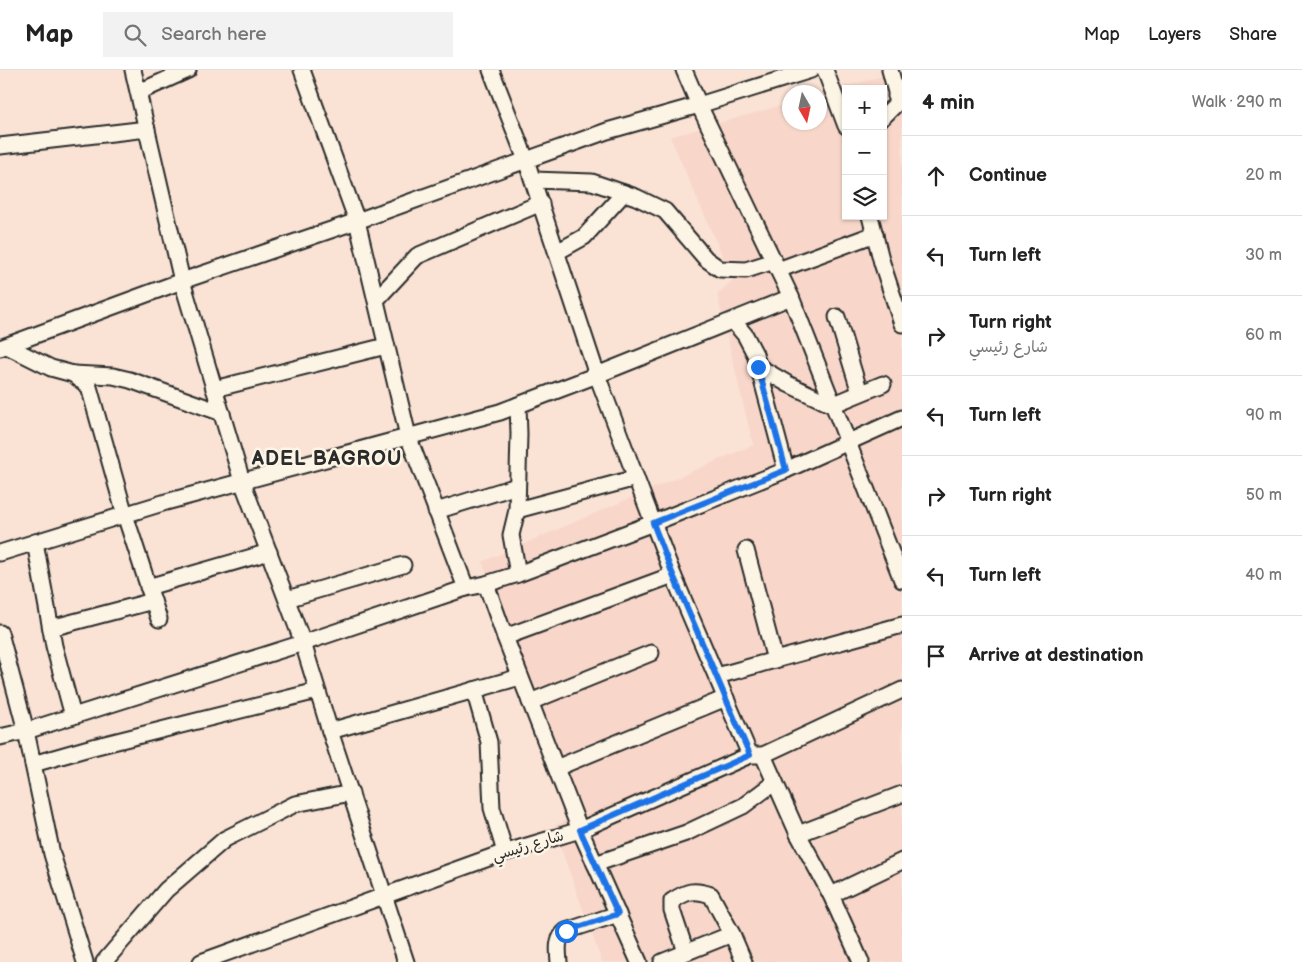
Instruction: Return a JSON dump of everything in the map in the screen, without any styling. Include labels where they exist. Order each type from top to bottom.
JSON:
[{"type":"street","points":[[134,70],[182,281],[242,481],[303,643],[406,962]]},
{"type":"street","points":[[139,92],[188,70]]},
{"type":"street","points":[[302,70],[357,221],[408,436],[466,588]]},
{"type":"street","points":[[491,70],[541,203],[597,375],[673,575],[726,698],[756,755],[775,782],[798,834],[831,894],[861,962]]},
{"type":"street","points":[[684,70],[791,297],[902,580]]},
{"type":"street","points":[[3,347],[182,281],[357,221],[607,131],[812,70]]},
{"type":"street","points":[[825,70],[842,115]]},
{"type":"street","points":[[887,113],[896,104],[899,92],[890,70]]},
{"type":"street","points":[[0,146],[147,129]]},
{"type":"street","points":[[533,180],[592,182],[624,193],[665,211],[706,259],[720,269],[746,270],[776,266],[874,234]]},
{"type":"street","points":[[556,252],[584,237],[624,193]]},
{"type":"street","points":[[376,300],[417,256],[541,203]]},
{"type":"street","points":[[871,220],[882,264],[902,324]]},
{"type":"street","points":[[0,553],[242,481],[500,412],[791,297]]},
{"type":"street","points":[[837,317],[860,393]]},
{"type":"street","points":[[733,321],[755,354],[786,470]]},
{"type":"street","points":[[214,389],[386,346]]},
{"type":"street","points":[[3,347],[51,368],[73,374],[113,376],[130,380],[222,413]]},
{"type":"street","points":[[758,367],[788,384],[832,404],[883,384]]},
{"type":"street","points":[[73,374],[89,386],[124,515],[159,619]]},
{"type":"street","points":[[518,405],[517,510],[511,535],[518,574]]},
{"type":"street","points":[[0,737],[26,731],[303,643],[466,588],[518,574],[786,470],[847,441],[902,418]]},
{"type":"street","points":[[517,510],[636,478]]},
{"type":"street","points":[[436,511],[517,486]]},
{"type":"street","points":[[35,542],[51,628],[73,716]]},
{"type":"street","points":[[746,550],[775,660]]},
{"type":"street","points":[[51,628],[269,552]]},
{"type":"street","points":[[287,600],[403,565]]},
{"type":"street","points":[[505,637],[673,575]]},
{"type":"street","points":[[486,584],[580,830],[639,962]]},
{"type":"street","points":[[716,676],[902,625]]},
{"type":"street","points":[[0,633],[26,731],[52,854],[84,962]]},
{"type":"street","points":[[530,702],[651,653]]},
{"type":"street","points":[[330,731],[520,677]]},
{"type":"street","points":[[474,690],[489,742],[492,808],[505,852]]},
{"type":"street","name":"شارع رئيسي","points":[[201,962],[505,852],[580,830],[902,690]]},
{"type":"street","points":[[33,764],[89,748],[317,691]]},
{"type":"street","points":[[556,768],[726,698]]},
{"type":"street","points":[[595,864],[686,833],[744,806],[775,782]]},
{"type":"street","points":[[104,962],[166,890],[225,840],[295,804],[351,792]]},
{"type":"street","points":[[798,834],[902,794]]},
{"type":"street","points":[[831,894],[902,861]]},
{"type":"street","points":[[686,952],[672,910],[672,901],[683,893],[698,891],[711,895],[732,934],[744,962]]},
{"type":"street","points":[[559,962],[558,945],[561,934],[618,914]]},
{"type":"street","points":[[662,962],[732,934]]},
{"type":"shaded area","points":[[902,70],[902,962],[602,962],[553,827],[581,811],[482,562],[753,445],[717,294],[733,280],[670,137],[782,105],[782,130],[827,130],[827,92],[842,88],[842,220],[887,220],[887,85],[851,85]]},
{"type":"district","name":"ADEL BAGROU","points":[[327,459]]},
{"type":"route","points":[[566,931],[618,914],[580,830],[750,755],[673,575],[653,523],[786,470],[758,367]]}]
